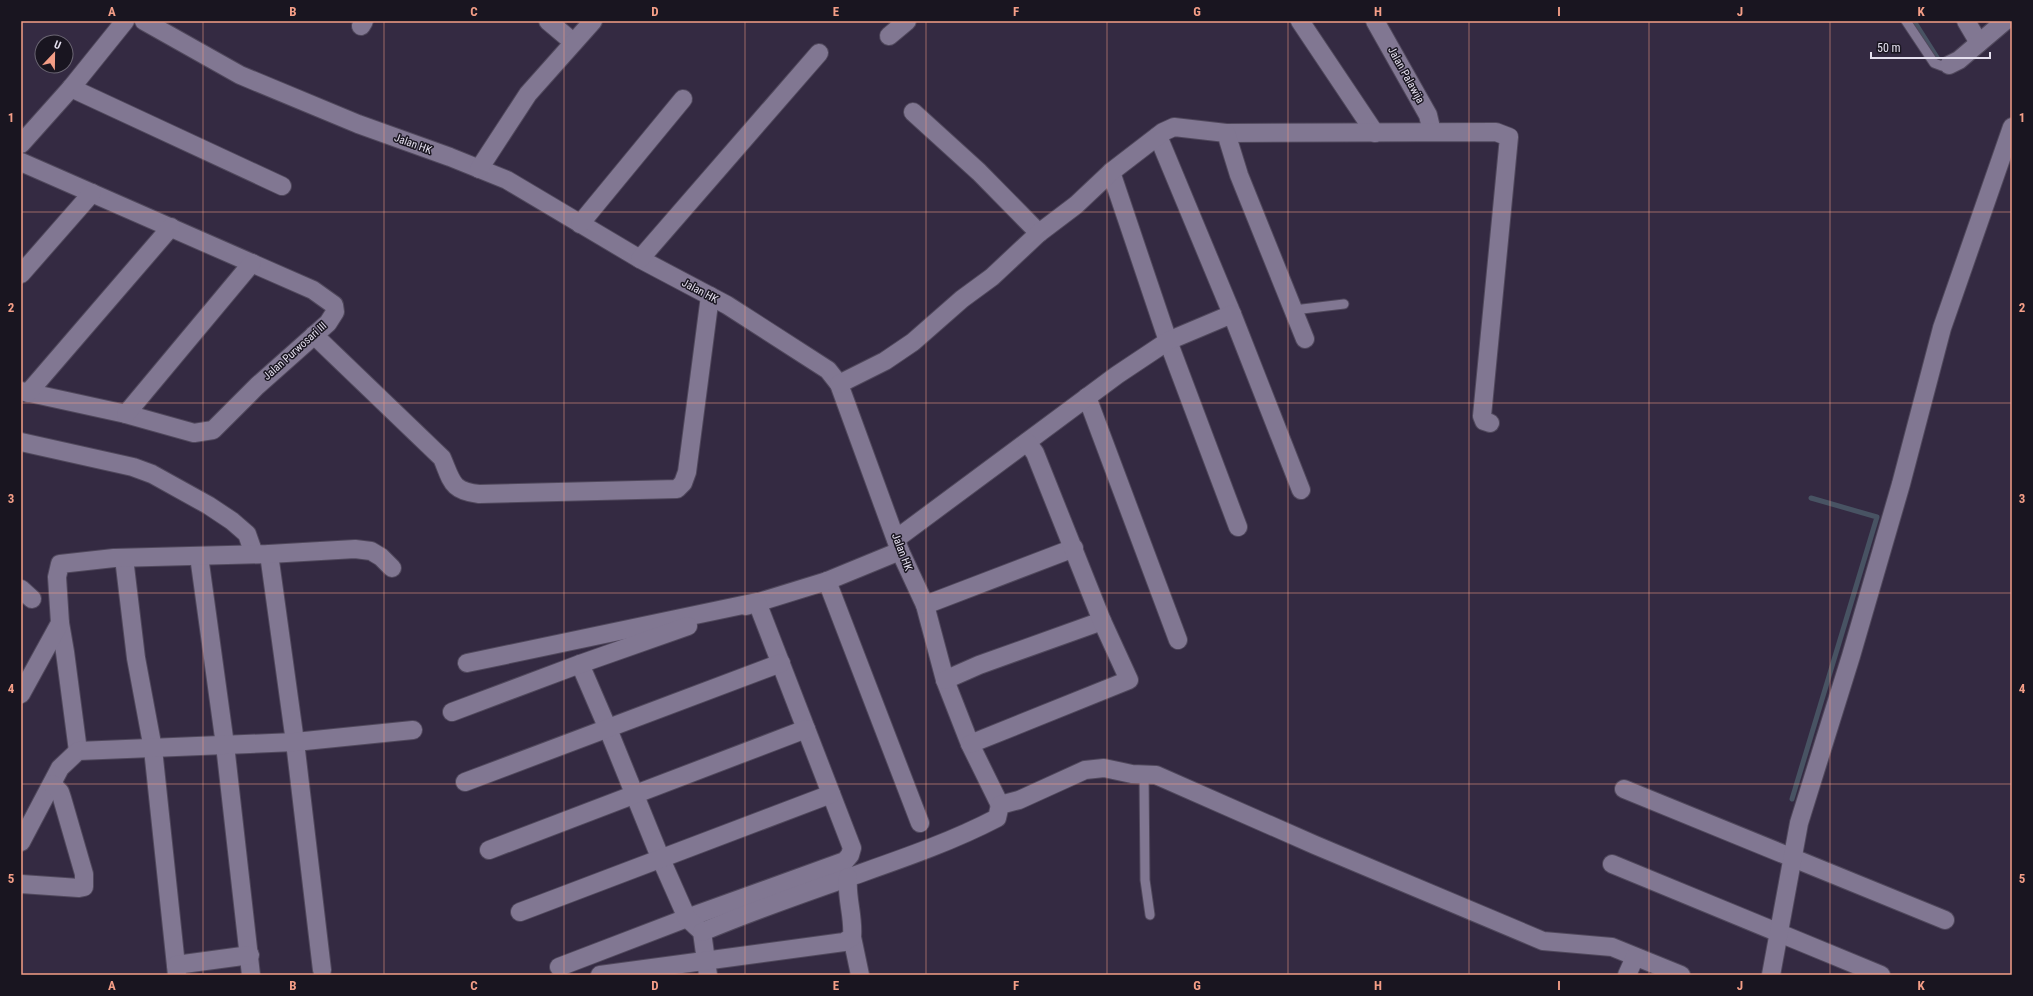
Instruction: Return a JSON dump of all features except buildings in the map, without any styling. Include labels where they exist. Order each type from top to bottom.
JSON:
[{"type":"street","points":[[21,144],[71,88],[125,21]]},
{"type":"street","name":"Jalan HK","points":[[144,21],[240,75],[358,124],[507,180],[640,259],[710,296],[777,336],[828,370],[839,384],[898,545],[924,605],[945,680],[970,744],[1000,805]]},
{"type":"street","points":[[548,21],[573,42]]},
{"type":"street","points":[[479,169],[528,94],[539,84],[573,42],[593,21]]},
{"type":"street","points":[[889,36],[907,21]]},
{"type":"street","points":[[1300,21],[1375,133]]},
{"type":"street","name":"Jalan Palawija","points":[[1375,21],[1428,115],[1432,132]]},
{"type":"street","points":[[1966,21],[1979,43]]},
{"type":"street","points":[[1949,65],[1959,60],[2006,21]]},
{"type":"street","points":[[640,259],[819,53]]},
{"type":"street","points":[[71,88],[282,186]]},
{"type":"street","points":[[580,224],[683,99]]},
{"type":"street","points":[[913,112],[979,172],[1039,233]]},
{"type":"street","points":[[1771,975],[1799,823],[1851,656],[1901,484],[1942,328],[2012,127]]},
{"type":"street","points":[[839,384],[885,361],[913,342],[962,299],[1015,257],[1039,233],[1076,205],[1111,172],[1158,136],[1174,128],[1226,133],[1496,132],[1509,137],[1482,416],[1484,421],[1490,423]]},
{"type":"street","points":[[1226,133],[1239,175],[1305,339]]},
{"type":"street","points":[[1158,136],[1232,314],[1301,490]]},
{"type":"street","name":"Jalan Purwosari III","points":[[21,162],[313,290],[334,305],[335,312],[328,323],[257,386],[213,430],[194,433],[126,414],[25,392]]},
{"type":"street","points":[[1111,172],[1168,341],[1238,527]]},
{"type":"street","points":[[21,274],[92,193]]},
{"type":"street","points":[[25,392],[171,227]]},
{"type":"street","points":[[126,414],[252,263]]},
{"type":"street","points":[[314,335],[442,458],[454,484],[460,491],[479,494],[678,489],[683,483],[687,472],[710,296]]},
{"type":"street","points":[[452,712],[580,664],[757,602],[828,581],[898,545],[1087,397],[1168,341],[1232,314]]},
{"type":"street","points":[[1087,397],[1178,640]]},
{"type":"street","points":[[21,442],[133,467],[152,474],[208,505],[232,521],[246,534],[261,554],[295,742],[322,970]]},
{"type":"street","points":[[970,744],[1129,680],[1102,621],[1035,453],[1028,442]]},
{"type":"street","points":[[924,605],[1074,548]]},
{"type":"street","points":[[78,751],[60,623],[57,577],[60,564],[124,558],[261,554],[355,549],[372,551],[381,557],[392,568]]},
{"type":"street","points":[[198,556],[225,745],[250,955],[251,975]]},
{"type":"street","points":[[124,558],[136,658],[153,748],[176,970],[250,955]]},
{"type":"street","points":[[828,581],[920,823]]},
{"type":"street","points":[[467,663],[757,602]]},
{"type":"street","points":[[559,968],[686,918],[845,861],[850,855],[852,848],[757,602]]},
{"type":"street","points":[[945,680],[980,665],[1102,621]]},
{"type":"street","points":[[21,694],[60,623]]},
{"type":"street","points":[[465,782],[781,663]]},
{"type":"street","points":[[580,664],[686,918],[702,932],[708,968]]},
{"type":"street","points":[[489,850],[806,729]]},
{"type":"street","points":[[21,842],[60,768],[78,751],[295,742],[413,730]]},
{"type":"street","points":[[702,932],[755,910],[913,855],[971,832],[997,818],[1000,805],[1019,800],[1085,770],[1104,768],[1132,774],[1144,773],[1156,775],[1315,845],[1544,941],[1612,947],[1681,975]]},
{"type":"street","points":[[21,884],[79,888],[84,887],[84,874],[62,798],[60,792],[52,784]]},
{"type":"street","points":[[1624,790],[1945,920]]},
{"type":"street","points":[[520,912],[660,857],[831,794]]},
{"type":"street","points":[[1612,864],[1881,975]]},
{"type":"street","points":[[848,877],[847,891],[853,923],[852,937],[860,975]]},
{"type":"street","points":[[600,975],[708,968],[844,942],[852,937]]},
{"type":"street","points":[[1627,975],[1635,956]]},
{"type":"lane","points":[[1906,21],[1934,63],[1942,66],[1949,65]]},
{"type":"lane","points":[[1294,310],[1344,304]]},
{"type":"lane","points":[[1144,773],[1145,880],[1150,915]]},
{"type":"waterway","points":[[1914,21],[1940,62]]},
{"type":"waterway","points":[[1792,799],[1877,517],[1811,498]]}]
